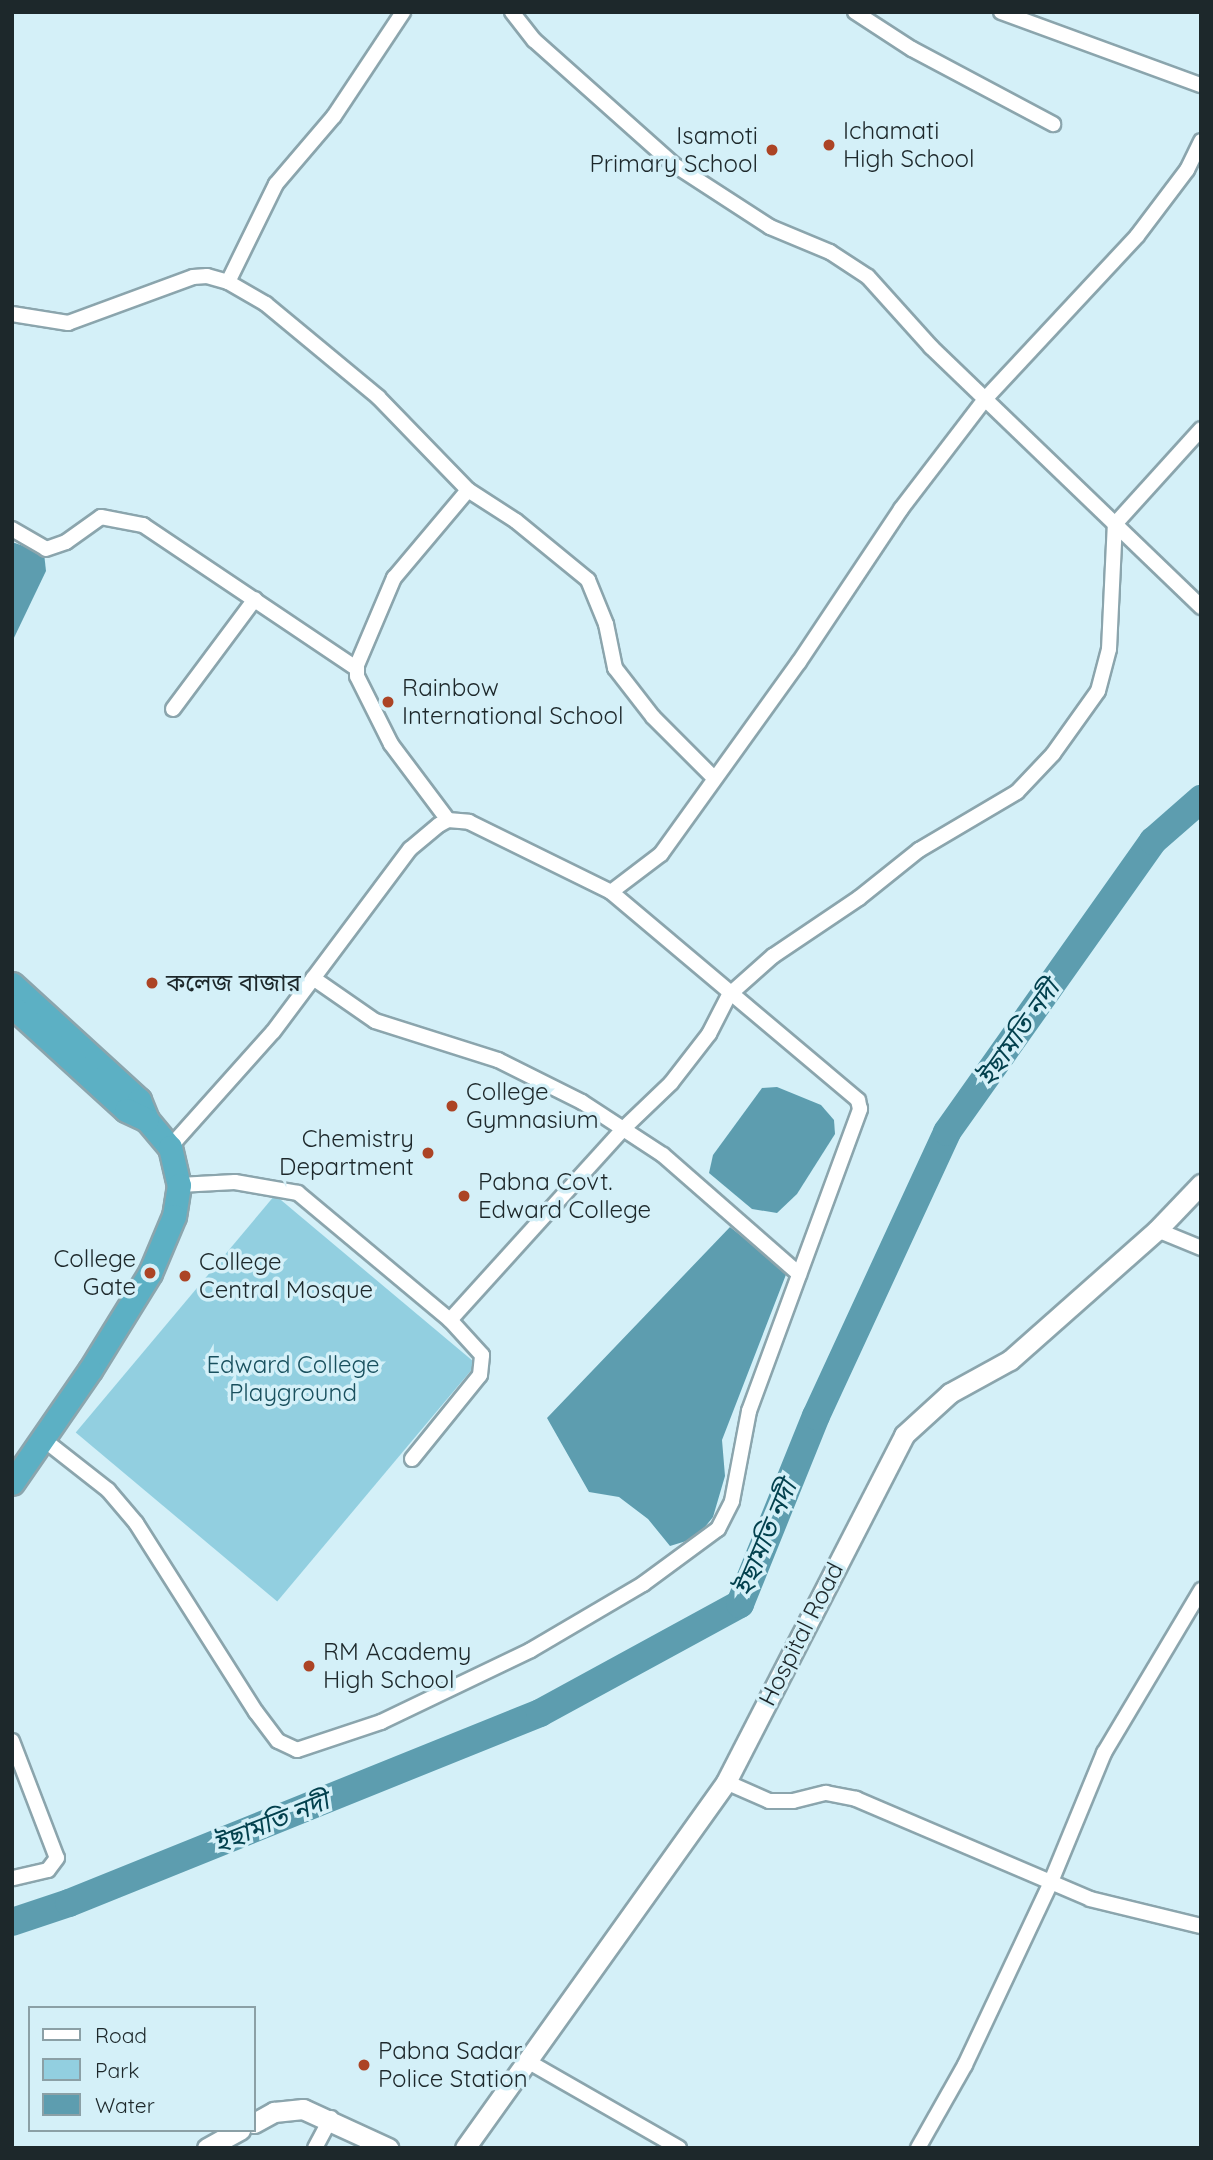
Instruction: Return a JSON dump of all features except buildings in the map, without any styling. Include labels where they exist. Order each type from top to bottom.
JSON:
[{"type":"highway","points":[[12,984],[139,1100],[147,1120],[170,1147],[179,1185],[174,1216],[150,1273],[12,1483]]},
{"type":"highway","points":[[12,1006],[126,1110],[147,1120]]},
{"type":"main road","name":"Hospital Road","points":[[465,2148],[529,2062],[726,1782],[904,1435],[950,1393],[1010,1360],[1157,1230],[1201,1184]]},
{"type":"main road","points":[[256,2122],[274,2112],[303,2109],[331,2118],[388,2148]]},
{"type":"main road","points":[[207,2148],[236,2132]]},
{"type":"street","points":[[228,282],[276,184],[334,116],[403,12]]},
{"type":"street","points":[[513,12],[534,40],[673,164],[770,227],[830,252],[868,277],[931,347],[1201,607]]},
{"type":"street","points":[[855,12],[912,49],[1053,124]]},
{"type":"street","points":[[1001,12],[1201,85]]},
{"type":"street","points":[[611,892],[661,854],[713,777],[799,663],[901,509],[986,398],[1137,236],[1187,170],[1201,141]]},
{"type":"street","points":[[12,314],[68,323],[193,277],[228,282],[266,304],[324,349],[378,397],[468,490],[516,521],[588,580],[604,617],[615,668],[653,717],[713,777]]},
{"type":"street","points":[[450,1320],[622,1130],[671,1083],[709,1034],[729,995],[773,956],[859,898],[919,850],[1017,792],[1053,754],[1098,691],[1109,649],[1115,524],[1201,429]]},
{"type":"street","points":[[356,669],[394,578],[468,490]]},
{"type":"street","points":[[12,529],[46,549],[66,541],[100,517],[143,525],[255,599],[356,669],[391,744],[448,820]]},
{"type":"street","points":[[173,709],[255,599]]},
{"type":"street","points":[[43,1439],[108,1490],[136,1523],[256,1712],[278,1741],[298,1750],[381,1722],[531,1650],[643,1584],[718,1530],[732,1501],[749,1411],[860,1109],[858,1100],[729,995],[611,892],[507,838],[469,822],[448,820],[410,849],[274,1032],[170,1147]]},
{"type":"street","points":[[313,978],[374,1021],[498,1060],[583,1101],[622,1130],[663,1155],[725,1205],[799,1274]]},
{"type":"street","points":[[179,1185],[235,1182],[298,1193],[450,1320],[482,1355],[480,1375],[412,1459]]},
{"type":"street","points":[[1157,1230],[1201,1248]]},
{"type":"street","points":[[918,2148],[965,2065],[1050,1884],[1104,1753],[1201,1590]]},
{"type":"street","points":[[12,1741],[57,1858],[48,1870],[12,1878]]},
{"type":"street","points":[[726,1782],[769,1801],[793,1801],[826,1793],[856,1799],[1050,1884],[1132,1912],[1201,1926]]},
{"type":"street","points":[[529,2062],[679,2148]]},
{"type":"street","points":[[315,2148],[331,2118]]},
{"type":"green space","name":"Edward College Playground","points":[[275,1195],[476,1364],[277,1602],[76,1432]]},
{"type":"water","points":[[12,542],[44,553],[46,571],[12,642]]},
{"type":"water","points":[[777,1087],[821,1105],[834,1120],[835,1134],[797,1194],[777,1213],[752,1209],[709,1173],[713,1155],[762,1088]]},
{"type":"water","points":[[730,1227],[787,1272],[722,1440],[725,1476],[713,1517],[696,1538],[670,1546],[648,1519],[619,1497],[589,1492],[547,1418]]},
{"type":"waterway","name":"ইছামতি নদী","points":[[12,1922],[69,1903],[540,1713],[740,1604],[816,1416],[947,1132],[1153,841],[1201,799]]},
{"type":"place","name":"Ichamati High School","points":[[829,145]]},
{"type":"place","name":"Isamoti Primary School","points":[[772,150]]},
{"type":"place","name":"Rainbow International School","points":[[388,702]]},
{"type":"place","name":"কলেজ বাজার","points":[[152,983]]},
{"type":"place","name":"College Gymnasium","points":[[452,1106]]},
{"type":"place","name":"Chemistry Department","points":[[428,1153]]},
{"type":"place","name":"Pabna Covt. Edward College","points":[[464,1196]]},
{"type":"place","name":"College Gate","points":[[150,1273]]},
{"type":"place","name":"College Central Mosque","points":[[185,1276]]},
{"type":"place","name":"RM Academy High School","points":[[309,1666]]},
{"type":"place","name":"Pabna Sadar Police Station","points":[[364,2065]]}]
